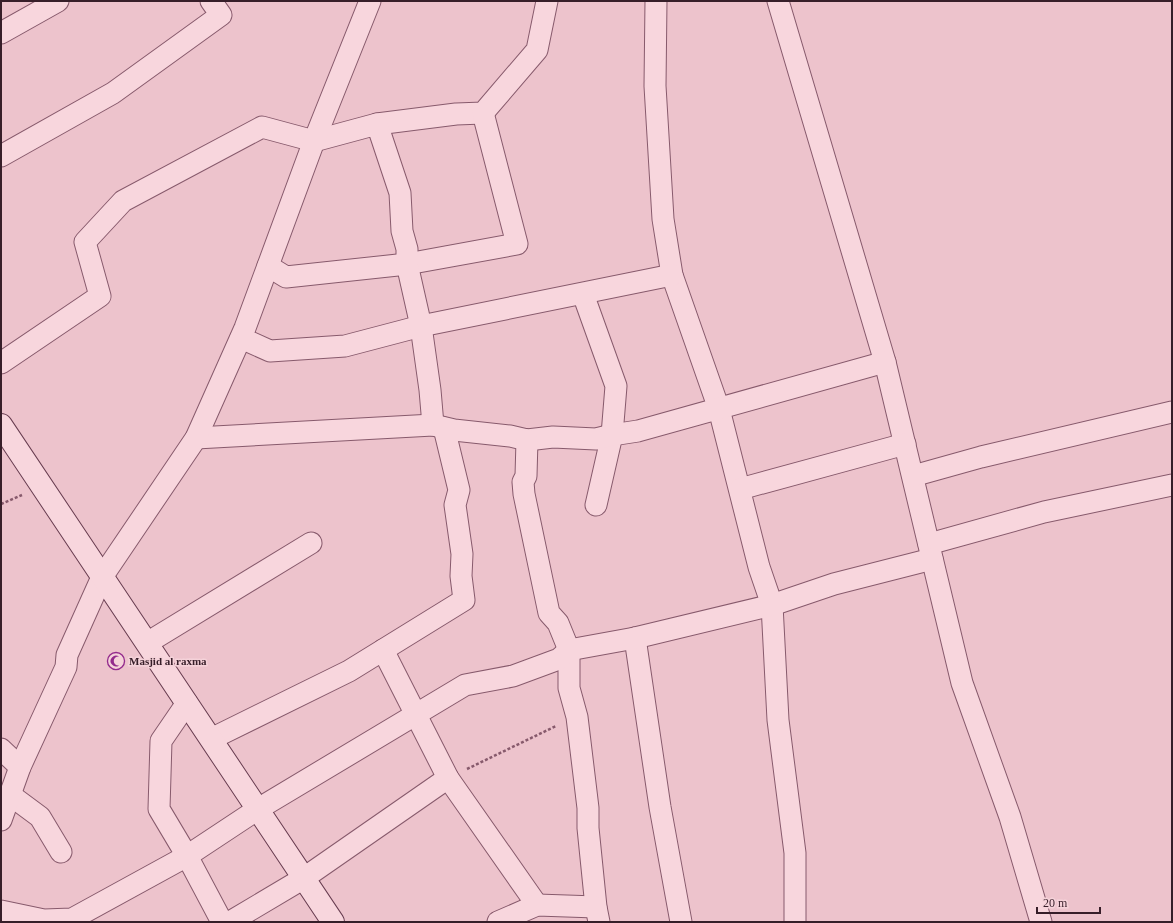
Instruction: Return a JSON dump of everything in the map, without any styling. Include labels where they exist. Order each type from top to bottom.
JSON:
[{"type":"street","points":[[1,33],[58,1]]},
{"type":"street","points":[[1,156],[113,93],[221,15],[211,1]]},
{"type":"street","points":[[1,820],[20,767],[66,667],[67,655],[102,577],[196,438],[241,338],[314,141],[370,1]]},
{"type":"street","points":[[1,363],[100,296],[85,242],[123,201],[262,127],[314,141],[377,124],[456,114],[483,113],[537,50],[547,1]]},
{"type":"street","points":[[656,1],[654,86],[663,219],[672,275],[719,409],[759,567],[772,605],[778,720],[795,853],[795,922]]},
{"type":"street","points":[[778,1],[885,362],[962,683],[1010,817],[1041,922]]},
{"type":"street","points":[[268,266],[286,277],[407,264],[516,244],[483,113]]},
{"type":"street","points":[[211,739],[349,671],[464,600],[461,576],[462,554],[455,505],[459,490],[439,426],[430,390],[421,326],[407,264],[407,249],[402,231],[400,193],[377,124]]},
{"type":"street","points":[[241,338],[270,351],[345,346],[421,326],[672,275]]},
{"type":"street","points":[[582,294],[616,386],[612,434],[596,505]]},
{"type":"street","points":[[196,438],[439,426],[510,436],[527,440],[553,437],[596,439],[612,434],[638,431],[885,362]]},
{"type":"street","points":[[912,476],[981,457],[1172,412]]},
{"type":"street","points":[[1,425],[334,922]]},
{"type":"street","points":[[498,922],[537,905],[597,915],[588,828],[588,808],[577,717],[570,688],[569,650],[558,623],[549,613],[524,494],[523,482],[526,476],[527,440]]},
{"type":"street","points":[[740,489],[905,444]]},
{"type":"street","points":[[1,911],[44,920],[72,920],[187,856],[258,810],[465,685],[512,676],[559,659],[569,650],[635,638],[772,605],[1044,512],[1172,485]]},
{"type":"street","points":[[147,643],[311,543]]},
{"type":"street","points":[[635,638],[657,792],[681,922]]},
{"type":"street","points":[[383,650],[448,778],[537,905]]},
{"type":"street","points":[[187,703],[161,741],[159,809],[187,856],[222,922]]},
{"type":"street","points":[[1,749],[20,767]]},
{"type":"street","points":[[230,922],[304,878],[448,778]]},
{"type":"street","points":[[10,794],[40,817],[61,852]]},
{"type":"path","points":[[448,778],[577,717]]},
{"type":"place","name":"Masjid al raxma","points":[[116,661]]}]
